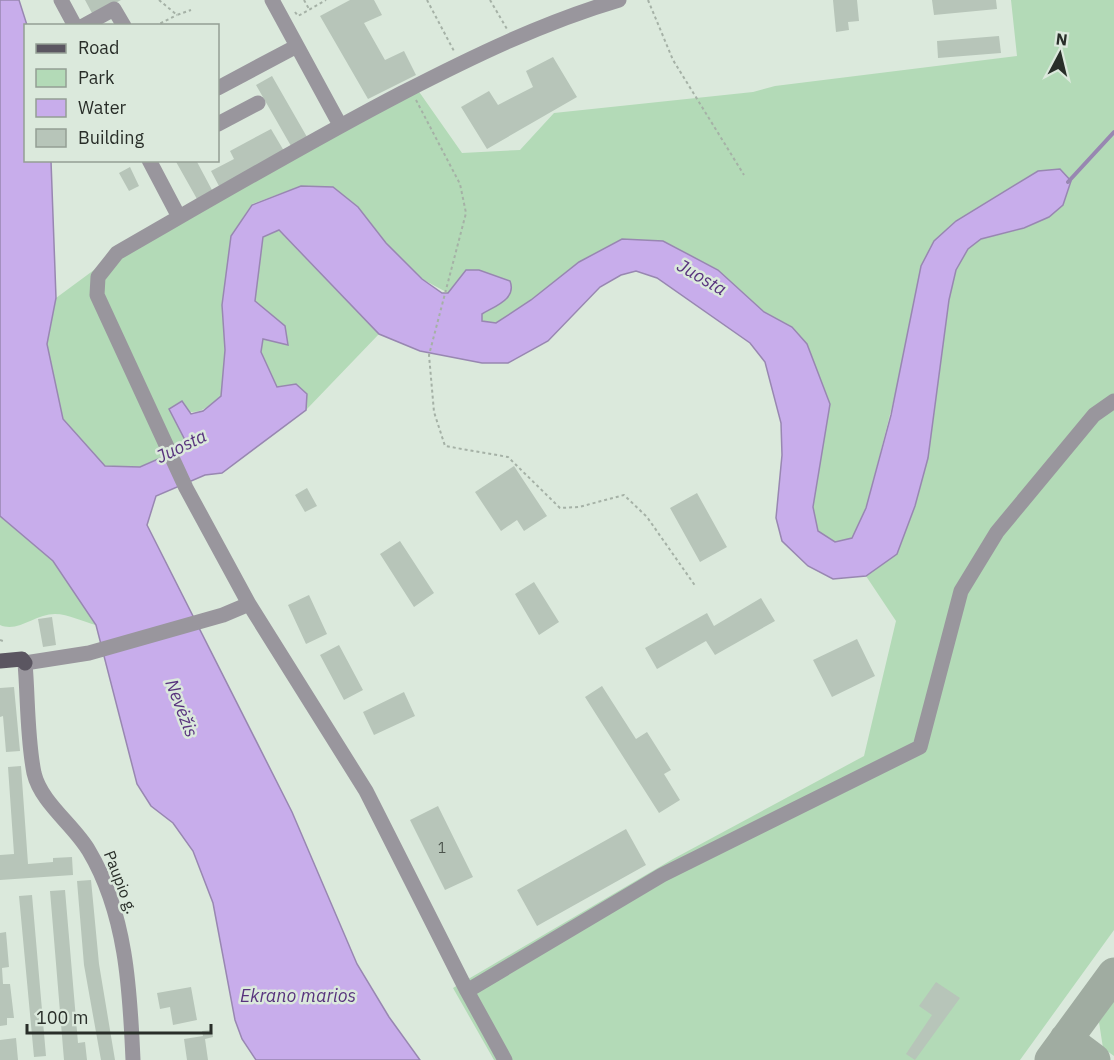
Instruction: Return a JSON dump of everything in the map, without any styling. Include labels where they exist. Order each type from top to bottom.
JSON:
[{"type":"main road","points":[[0,661],[22,659],[25,663]]},
{"type":"street","points":[[61,0],[74,24]]},
{"type":"street","points":[[272,0],[340,125]]},
{"type":"street","points":[[505,1060],[467,991],[366,791],[249,604],[186,488],[98,295],[98,277],[117,253],[340,125],[461,62],[579,12],[619,0]]},
{"type":"street","points":[[87,24],[114,9],[123,24]]},
{"type":"street","points":[[219,87],[297,46]]},
{"type":"street","points":[[219,123],[258,103]]},
{"type":"street","points":[[150,162],[179,217]]},
{"type":"street","points":[[467,991],[662,875],[920,747],[962,591],[997,532],[1094,415],[1114,401]]},
{"type":"street","points":[[25,663],[89,653],[223,615],[249,604]]},
{"type":"street","name":"Paupio g.","points":[[25,663],[35,774],[49,801],[76,831],[99,868],[117,916],[131,1012],[133,1060]]},
{"type":"path","points":[[159,0],[177,15]]},
{"type":"path","points":[[304,0],[309,9]]},
{"type":"path","points":[[280,15],[292,9],[298,16],[326,0]]},
{"type":"path","points":[[426,0],[461,62]]},
{"type":"path","points":[[490,0],[513,40]]},
{"type":"path","points":[[648,0],[673,60],[744,175]]},
{"type":"path","points":[[159,24],[191,10]]},
{"type":"path","points":[[411,89],[460,184],[466,213],[429,355],[434,412],[445,446],[507,457],[560,508],[579,507],[624,495],[647,517],[696,587]]},
{"type":"green space","points":[[1011,0],[1114,0],[1114,930],[1020,1060],[494,1060],[453,988],[673,859],[864,756],[896,621],[866,576],[897,554],[915,506],[928,458],[949,300],[956,270],[968,249],[981,239],[1025,228],[1049,217],[1060,169],[1038,171],[957,221],[934,241],[866,509],[852,538],[835,542],[818,531],[813,507],[830,404],[792,327],[764,312],[718,270],[663,241],[531,300],[496,323],[482,321],[482,314],[507,299],[466,270],[448,293],[422,279],[386,243],[358,207],[301,186],[252,204],[231,236],[222,305],[225,350],[221,396],[203,410],[186,412],[169,408],[188,446],[140,467],[105,466],[63,419],[47,344],[56,298],[117,253],[415,86],[462,153],[520,150],[554,113],[753,92],[775,86],[1017,56]]},
{"type":"green space","points":[[278,230],[379,334],[306,410],[307,394],[296,385],[277,387],[261,352],[263,339],[288,345],[255,301],[263,237]]},
{"type":"green space","points":[[0,516],[53,561],[96,625],[55,614],[13,627],[0,625]]},
{"type":"green space","points":[[1114,1001],[1114,1056],[1103,1048],[1099,1022]]},
{"type":"water","points":[[0,0],[19,0],[27,24],[24,24],[24,162],[51,162],[56,298],[47,344],[63,419],[105,466],[140,467],[188,446],[169,409],[182,401],[191,414],[203,411],[221,396],[225,350],[222,305],[231,236],[252,205],[301,186],[333,187],[358,207],[386,243],[422,279],[442,293],[448,293],[466,270],[479,270],[510,281],[508,297],[482,314],[482,321],[496,323],[531,300],[579,262],[622,239],[663,241],[718,270],[764,312],[792,327],[807,344],[830,404],[813,507],[818,531],[835,542],[852,538],[866,508],[891,415],[921,266],[934,241],[956,221],[1038,171],[1060,169],[1071,181],[1063,205],[1049,217],[1024,228],[981,239],[968,249],[956,270],[949,300],[928,458],[915,506],[897,554],[866,576],[833,579],[808,566],[782,541],[776,518],[782,455],[781,423],[765,362],[750,343],[657,278],[636,271],[621,275],[600,287],[548,341],[508,363],[482,363],[420,351],[379,334],[279,230],[263,237],[255,301],[285,326],[288,345],[263,339],[261,352],[277,387],[296,384],[307,394],[306,410],[222,473],[205,475],[156,496],[147,525],[292,812],[357,964],[389,1017],[420,1060],[256,1060],[242,1039],[235,1020],[213,903],[193,851],[173,823],[151,806],[137,784],[96,625],[53,561],[0,516]]},
{"type":"building","points":[[85,0],[121,0],[93,15]]},
{"type":"building","points":[[350,0],[374,0],[382,15],[364,23],[385,60],[404,51],[416,75],[368,99],[320,16]]},
{"type":"building","points":[[833,0],[857,0],[859,21],[848,22],[849,30],[836,32]]},
{"type":"building","points":[[932,0],[996,0],[997,9],[934,15]]},
{"type":"building","points":[[999,36],[1001,53],[938,58],[937,41]]},
{"type":"building","points":[[553,57],[577,97],[487,149],[461,107],[489,91],[498,105],[533,87],[526,71]]},
{"type":"building","points":[[272,76],[307,137],[291,146],[256,85]]},
{"type":"building","points":[[271,129],[284,151],[219,186],[211,171],[234,159],[230,151]]},
{"type":"building","points":[[176,162],[197,162],[212,190],[197,199]]},
{"type":"building","points":[[130,167],[139,186],[129,191],[119,173]]},
{"type":"building","points":[[514,466],[547,516],[524,531],[517,520],[501,531],[475,492]]},
{"type":"building","points":[[307,488],[317,506],[305,512],[295,495]]},
{"type":"building","points":[[697,493],[727,547],[700,562],[670,508]]},
{"type":"building","points":[[400,541],[434,593],[414,607],[380,554]]},
{"type":"building","points":[[534,582],[559,622],[539,635],[515,594]]},
{"type":"building","points":[[309,595],[327,634],[306,644],[288,605]]},
{"type":"building","points":[[761,598],[775,621],[715,655],[706,641],[657,669],[645,648],[707,613],[714,626]]},
{"type":"building","points":[[52,617],[56,645],[43,647],[38,619]]},
{"type":"building","points":[[857,639],[875,676],[832,697],[813,660]]},
{"type":"building","points":[[339,645],[363,690],[344,700],[320,655]]},
{"type":"building","points":[[602,686],[636,739],[647,732],[671,770],[664,774],[680,800],[659,813],[585,697]]},
{"type":"building","points":[[14,687],[20,751],[6,752],[3,716],[0,717],[0,688]]},
{"type":"building","points":[[404,692],[415,716],[374,735],[363,712]]},
{"type":"building","points":[[21,766],[28,864],[53,862],[53,858],[72,857],[73,875],[0,880],[0,855],[14,854],[8,767]]},
{"type":"building","points":[[438,806],[473,877],[445,890],[410,820]]},
{"type":"building","points":[[626,829],[646,865],[537,926],[517,890]]},
{"type":"building","points":[[91,880],[99,964],[115,1060],[101,1060],[84,965],[77,881]]},
{"type":"building","points":[[65,890],[78,1043],[85,1042],[87,1060],[64,1060],[50,891]]},
{"type":"building","points":[[32,895],[46,1056],[34,1057],[19,896]]},
{"type":"building","points":[[6,932],[9,967],[2,968],[3,984],[10,984],[14,1018],[7,1018],[7,1025],[0,1026],[0,933]]},
{"type":"building","points":[[936,982],[960,998],[915,1060],[906,1054],[932,1015],[919,1006]]},
{"type":"building","points":[[191,987],[197,1020],[173,1025],[170,1007],[160,1009],[157,993]]},
{"type":"building","points":[[212,1030],[213,1037],[205,1039],[208,1060],[187,1060],[184,1039],[203,1036],[202,1031]]},
{"type":"building","points":[[16,1038],[18,1060],[0,1060],[0,1040]]},
{"type":"waterway","name":"Juosta","points":[[1068,182],[1114,132]]},
{"type":"taxiway","points":[[1051,1060],[1114,974]]},
{"type":"taxiway","points":[[1066,1039],[1094,1060]]},
{"type":"water label","name":"Nevėžis","points":[[182,708]]},
{"type":"water label","name":"Ekrano marios","points":[[298,995]]}]
